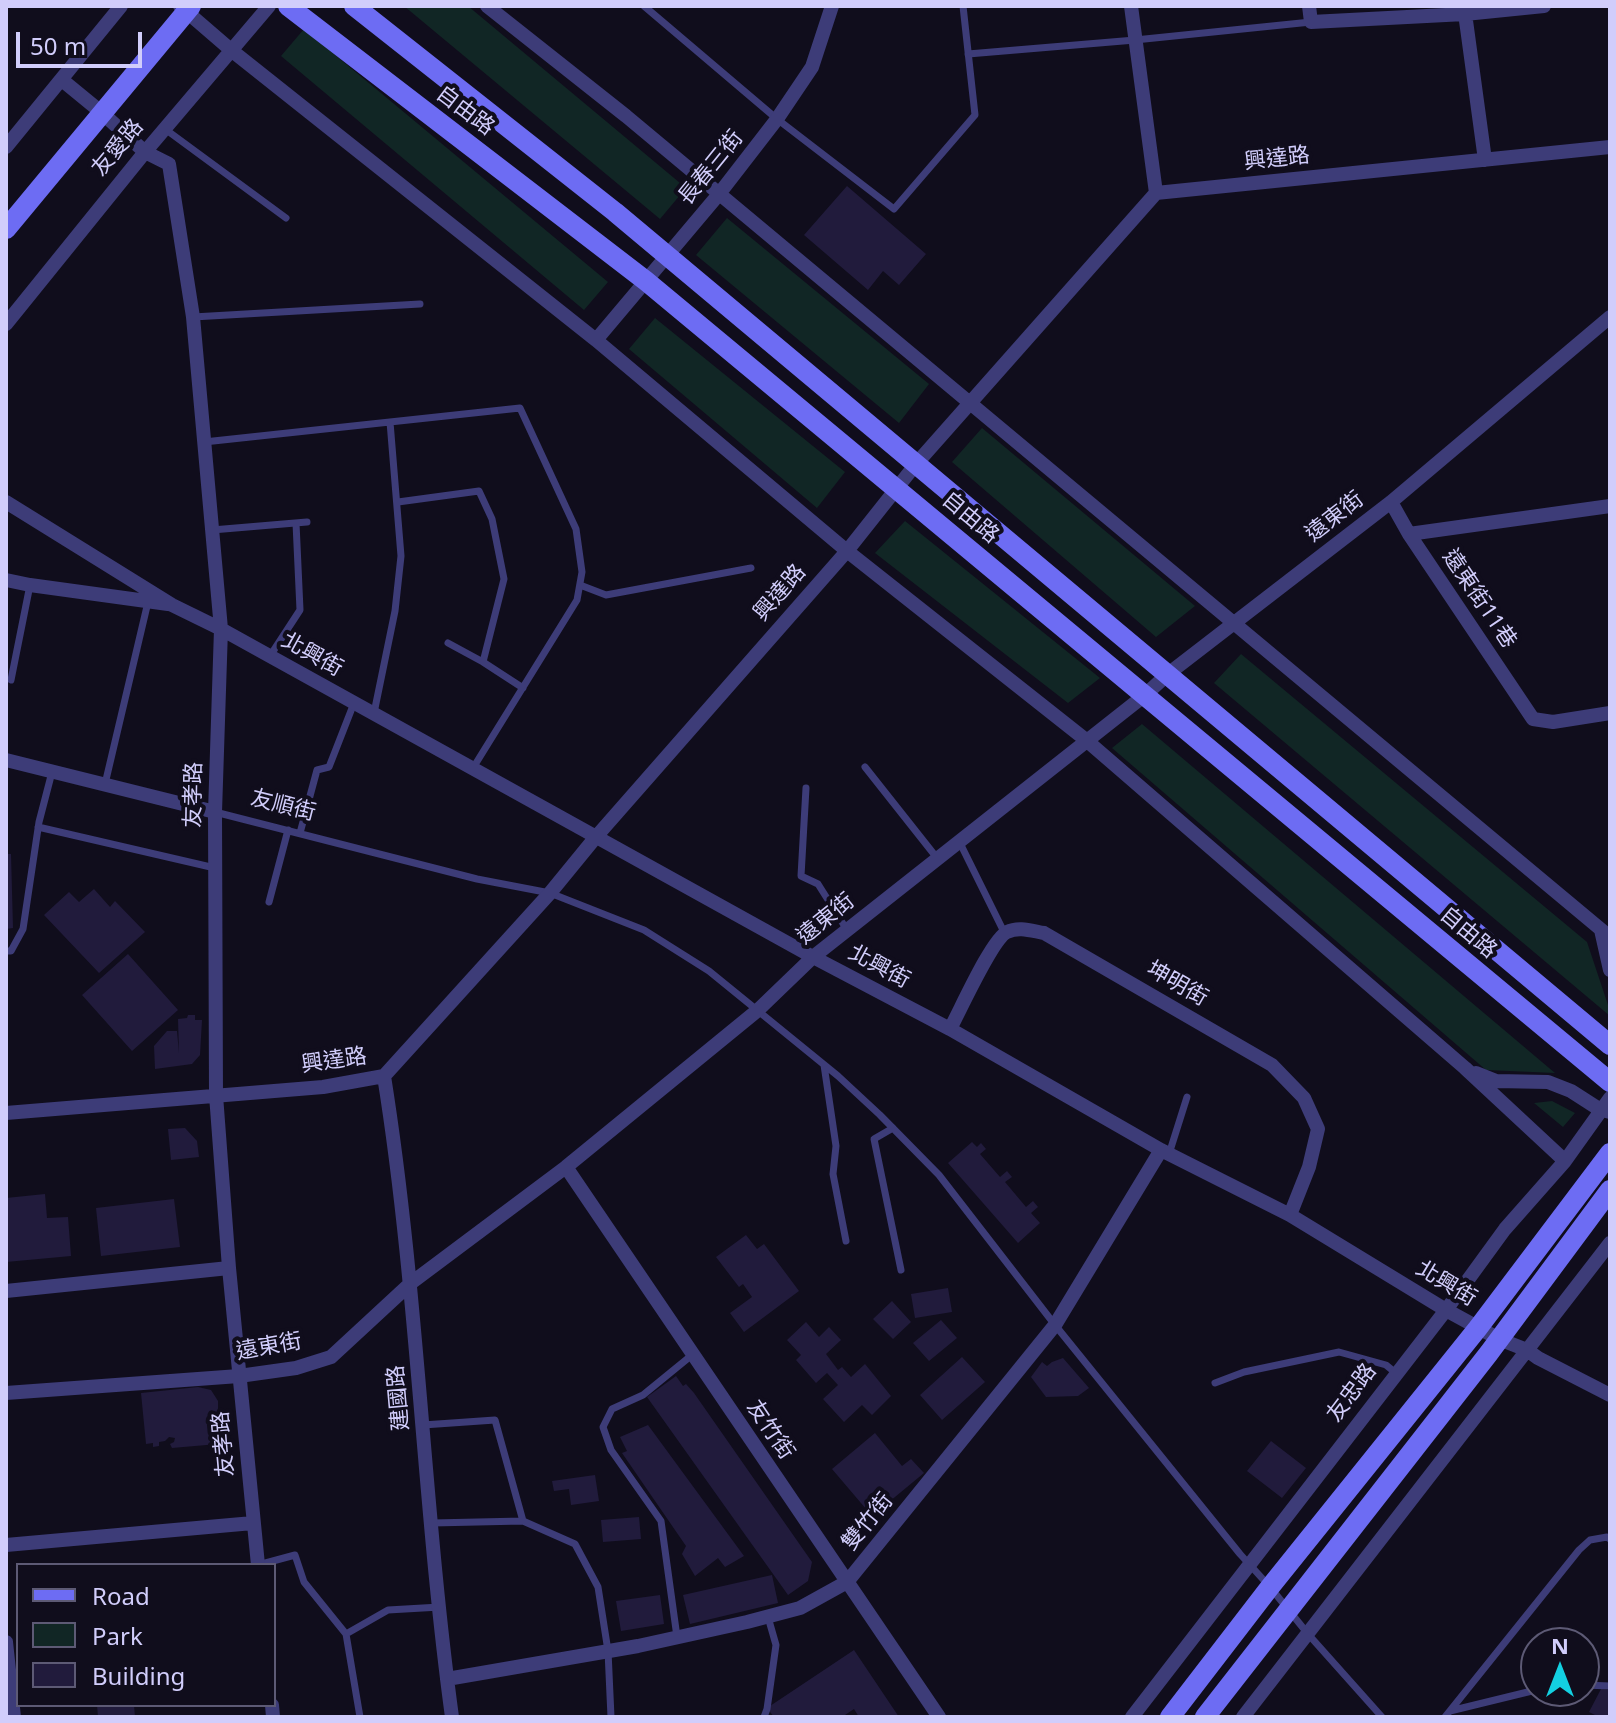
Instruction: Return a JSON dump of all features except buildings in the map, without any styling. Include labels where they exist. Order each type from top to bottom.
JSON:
[{"type":"street","points":[[6,147],[121,6]]},
{"type":"street","name":"友愛路","points":[[6,324],[145,152],[269,6]]},
{"type":"street","name":"自由路","points":[[288,6],[646,281],[1610,1082]]},
{"type":"street","name":"自由路","points":[[354,6],[667,255],[1610,1045]]},
{"type":"street","points":[[487,6],[626,116],[1606,934],[1610,970]]},
{"type":"street","name":"長春三街","points":[[596,340],[719,194],[777,119],[812,67],[832,6]]},
{"type":"street","points":[[1131,6],[1156,193]]},
{"type":"street","points":[[1309,6],[1311,22],[1544,6]]},
{"type":"street","points":[[186,8],[231,50],[596,340],[847,551],[1086,740],[1465,1068],[1565,1161]]},
{"type":"street","name":"友愛路","points":[[6,229],[186,8]]},
{"type":"street","points":[[1464,10],[1485,160]]},
{"type":"street","name":"友孝路","points":[[62,80],[145,152],[169,164],[193,317],[221,629],[215,812],[216,1095],[229,1268],[258,1563]]},
{"type":"street","name":"興達路","points":[[6,1113],[323,1087],[384,1076],[550,893],[847,551],[916,464],[1156,193],[1610,147]]},
{"type":"street","name":"遠東街","points":[[6,1393],[239,1376],[296,1368],[331,1357],[411,1283],[566,1167],[758,1010],[813,957],[1168,674],[1391,502],[1610,317]]},
{"type":"street","name":"北興街","points":[[6,502],[172,605],[950,1029],[1165,1152],[1290,1215],[1478,1328],[1527,1350],[1610,1395]]},
{"type":"street","name":"遠東街11巷","points":[[1391,502],[1409,534],[1533,719],[1553,722],[1610,713]]},
{"type":"street","points":[[1409,534],[1610,506]]},
{"type":"street","points":[[6,580],[172,605]]},
{"type":"street","name":"友順街","points":[[6,760],[215,812]]},
{"type":"street","name":"坤明街","points":[[1004,932],[1020,928],[1044,933],[1272,1065],[1304,1098],[1318,1129],[1309,1167],[1290,1215]]},
{"type":"street","points":[[950,1029],[1004,932]]},
{"type":"street","points":[[1465,1068],[1496,1081],[1548,1082],[1607,1107]]},
{"type":"street","name":"建國路","points":[[384,1076],[411,1283],[452,1717]]},
{"type":"street","name":"友忠路","points":[[1132,1717],[1505,1229],[1565,1161],[1607,1107]]},
{"type":"street","name":"雙竹街","points":[[447,1679],[677,1638],[768,1617],[800,1608],[847,1582],[1055,1325],[1165,1152]]},
{"type":"street","points":[[1170,1717],[1478,1328],[1610,1153]]},
{"type":"street","name":"友竹街","points":[[566,1167],[939,1717]]},
{"type":"street","points":[[1205,1717],[1499,1339],[1610,1190]]},
{"type":"street","points":[[1243,1717],[1610,1243]]},
{"type":"street","points":[[6,1291],[229,1268]]},
{"type":"street","points":[[6,1545],[253,1523]]},
{"type":"street","points":[[6,1642],[13,1664],[14,1717]]},
{"type":"lane","points":[[644,6],[777,119],[894,209],[975,115],[963,6]]},
{"type":"lane","points":[[968,54],[1311,22]]},
{"type":"lane","points":[[165,129],[286,218]]},
{"type":"lane","points":[[193,317],[420,304]]},
{"type":"lane","points":[[204,442],[520,408],[576,529],[582,572],[577,600],[473,768]]},
{"type":"lane","points":[[374,713],[395,611],[401,556],[390,422]]},
{"type":"lane","points":[[398,502],[479,491],[492,519],[504,579],[483,662]]},
{"type":"lane","points":[[212,530],[307,522]]},
{"type":"lane","points":[[270,656],[300,610],[296,523]]},
{"type":"lane","points":[[580,585],[606,595],[751,568]]},
{"type":"lane","points":[[11,680],[30,585]]},
{"type":"lane","points":[[105,784],[148,602]]},
{"type":"lane","points":[[448,643],[523,688]]},
{"type":"lane","points":[[300,833],[317,770],[329,767],[354,703]]},
{"type":"lane","points":[[865,767],[937,858]]},
{"type":"lane","points":[[6,951],[11,951],[23,929],[38,827],[52,772]]},
{"type":"lane","points":[[806,788],[801,876],[818,884],[847,930]]},
{"type":"lane","name":"友順街","points":[[215,812],[477,879],[550,893],[644,930],[709,971],[824,1065],[939,1175],[1055,1325],[1240,1554],[1382,1717]]},
{"type":"lane","points":[[38,827],[215,868]]},
{"type":"lane","points":[[269,902],[288,830]]},
{"type":"lane","points":[[959,841],[1004,932]]},
{"type":"lane","points":[[824,1065],[836,1146],[833,1174],[846,1241]]},
{"type":"lane","points":[[1165,1152],[1187,1097]]},
{"type":"lane","points":[[893,1128],[874,1139],[901,1270]]},
{"type":"lane","points":[[1215,1383],[1244,1372],[1339,1352],[1386,1365],[1397,1374]]},
{"type":"lane","points":[[677,1638],[661,1521],[611,1450],[603,1427],[612,1409],[643,1395],[692,1355]]},
{"type":"lane","points":[[423,1425],[495,1420],[523,1521]]},
{"type":"lane","points":[[432,1523],[523,1521],[575,1544],[598,1587],[608,1651],[611,1717]]},
{"type":"lane","points":[[1448,1714],[1579,1550],[1590,1540],[1610,1539]]},
{"type":"lane","points":[[265,1563],[295,1555],[304,1582],[346,1634],[360,1717]]},
{"type":"lane","points":[[346,1634],[388,1610],[440,1607]]},
{"type":"lane","points":[[764,1717],[776,1645],[768,1617]]},
{"type":"lane","points":[[1448,1714],[1520,1694]]},
{"type":"green space","points":[[404,6],[468,6],[686,188],[660,219]]},
{"type":"green space","points":[[304,29],[608,282],[584,310],[281,56]]},
{"type":"green space","points":[[727,218],[929,384],[899,423],[696,255]]},
{"type":"green space","points":[[655,318],[845,472],[817,508],[629,349]]},
{"type":"green space","points":[[982,428],[1195,606],[1156,637],[952,462]]},
{"type":"green space","points":[[905,521],[1100,678],[1068,703],[875,553]]},
{"type":"green space","points":[[1241,654],[1587,942],[1610,1016],[1214,683]]},
{"type":"green space","points":[[1142,724],[1555,1073],[1486,1070],[1112,748]]},
{"type":"green space","points":[[1552,1101],[1575,1113],[1563,1127],[1534,1103]]}]
